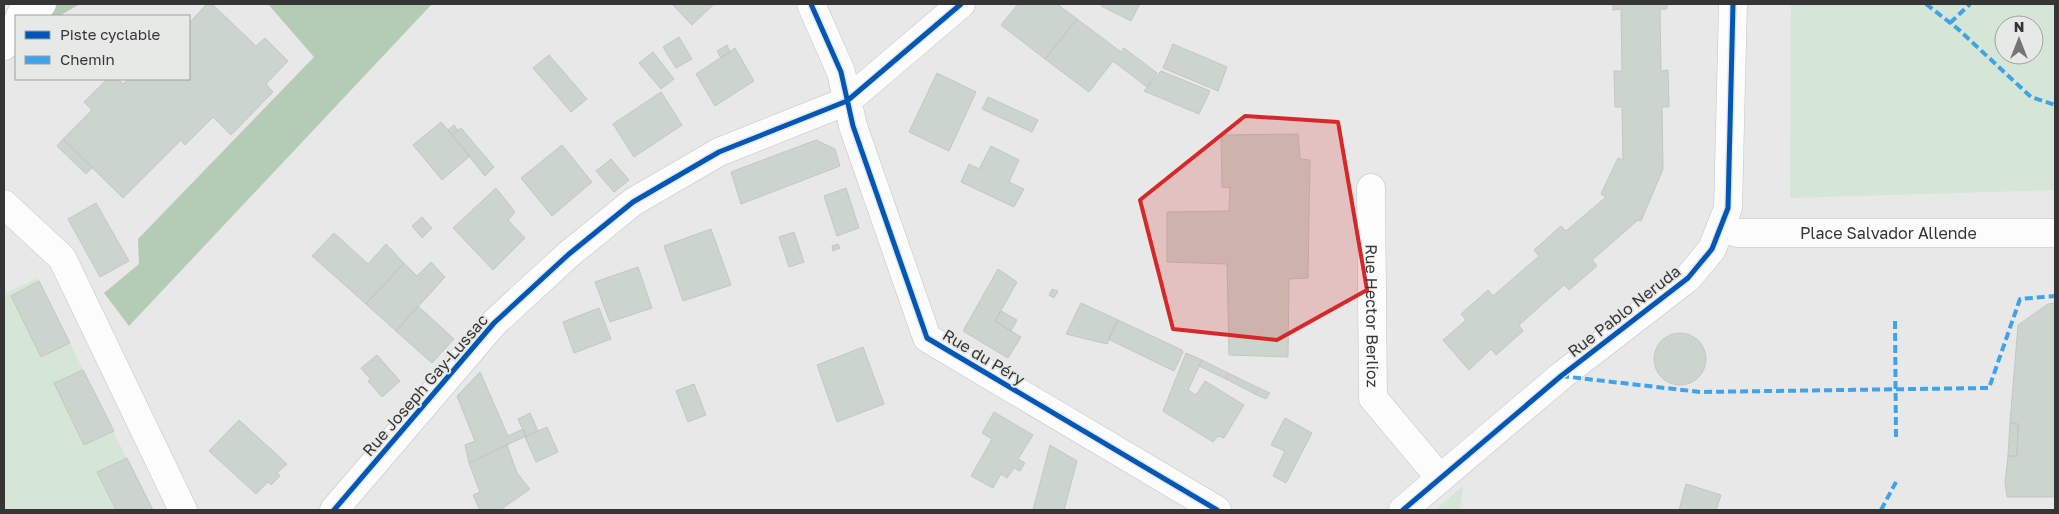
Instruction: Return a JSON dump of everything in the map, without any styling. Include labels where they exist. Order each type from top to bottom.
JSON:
[{"type":"street","points":[[21,15],[24,9],[42,4]]},
{"type":"street","name":"Rue du Péry","points":[[812,4],[841,72],[853,126],[927,338],[1217,510]]},
{"type":"street","name":"Rue Joseph Gay-Lussac","points":[[334,510],[494,323],[569,254],[626,208],[719,152],[847,101],[961,4]]},
{"type":"street","name":"Rue Pablo Neruda","points":[[1403,510],[1566,372],[1688,278],[1712,249],[1728,208],[1733,4]]},
{"type":"street","points":[[4,46],[15,26]]},
{"type":"street","name":"Rue Hector Berlioz","points":[[1371,188],[1373,398],[1440,478]]},
{"type":"street","points":[[4,204],[62,258],[183,510]]},
{"type":"street","name":"Place Salvador Allende","points":[[1721,228],[1738,233],[2055,233]]},
{"type":"highlighted area","points":[[1245,116],[1338,122],[1367,290],[1277,340],[1173,329],[1140,200]]},
{"type":"green space","points":[[33,4],[80,4],[61,15],[44,15]]},
{"type":"green space","points":[[268,4],[432,4],[129,326],[104,293],[139,264],[138,239],[314,57]]},
{"type":"green space","points":[[1791,4],[2055,4],[2055,190],[1790,198]]},
{"type":"green space","points":[[38,278],[152,510],[4,510],[4,294]]},
{"type":"green space","points":[[1463,486],[1460,510],[1435,510]]},
{"type":"building","points":[[207,4],[212,4],[256,46],[265,38],[288,61],[266,84],[273,92],[231,135],[213,117],[185,145],[181,140],[123,198],[63,139],[92,110],[84,102],[106,80],[119,80],[123,84],[128,80],[190,80],[190,22]]},
{"type":"building","points":[[672,4],[714,4],[692,25]]},
{"type":"building","points":[[1018,4],[1057,4],[1077,19],[1045,59],[1001,25]]},
{"type":"building","points":[[1103,4],[1140,4],[1131,21],[1101,6]]},
{"type":"building","points":[[1613,4],[1667,4],[1667,9],[1660,9],[1661,71],[1668,70],[1669,107],[1662,107],[1663,169],[1641,221],[1638,220],[1592,260],[1597,266],[1569,290],[1564,285],[1519,325],[1523,331],[1496,355],[1491,349],[1469,370],[1443,340],[1466,320],[1461,314],[1488,290],[1493,296],[1539,256],[1534,250],[1561,226],[1566,231],[1606,197],[1601,194],[1618,158],[1623,160],[1622,107],[1615,107],[1614,71],[1622,71],[1621,9],[1613,10]]},
{"type":"building","points":[[1077,19],[1121,52],[1124,48],[1157,73],[1147,87],[1113,61],[1089,92],[1045,59]]},
{"type":"building","points":[[679,37],[692,59],[676,68],[663,47]]},
{"type":"building","points":[[1173,44],[1227,67],[1218,91],[1163,68]]},
{"type":"building","points":[[727,45],[730,52],[721,58],[717,51]]},
{"type":"building","points":[[735,48],[754,81],[715,106],[696,74]]},
{"type":"building","points":[[653,52],[674,79],[661,89],[639,63]]},
{"type":"building","points":[[549,55],[587,99],[571,112],[533,68]]},
{"type":"building","points":[[1161,71],[1210,91],[1199,114],[1144,91]]},
{"type":"building","points":[[937,73],[976,92],[949,151],[909,132]]},
{"type":"building","points":[[661,92],[682,125],[634,157],[613,124]]},
{"type":"building","points":[[988,97],[1038,120],[1032,132],[982,109]]},
{"type":"building","points":[[441,122],[470,156],[442,180],[413,145]]},
{"type":"building","points":[[454,125],[458,130],[452,135],[448,130]]},
{"type":"building","points":[[461,128],[494,167],[485,176],[452,135]]},
{"type":"building","points":[[1298,134],[1300,159],[1310,160],[1308,278],[1289,279],[1288,357],[1229,355],[1227,264],[1167,262],[1167,212],[1229,211],[1230,188],[1222,187],[1221,135]]},
{"type":"building","points":[[63,139],[92,168],[86,174],[57,146]]},
{"type":"building","points":[[816,140],[835,149],[840,166],[741,204],[731,172]]},
{"type":"building","points":[[562,145],[592,182],[552,216],[521,178]]},
{"type":"building","points":[[991,146],[1019,160],[1009,182],[1024,189],[1014,207],[961,182],[969,164],[979,169]]},
{"type":"building","points":[[611,159],[629,180],[614,192],[596,171]]},
{"type":"building","points":[[496,188],[515,212],[508,220],[525,238],[493,270],[453,228]]},
{"type":"building","points":[[846,188],[859,228],[837,236],[824,196]]},
{"type":"building","points":[[96,203],[129,261],[100,277],[68,219]]},
{"type":"building","points":[[422,217],[432,228],[422,238],[412,226]]},
{"type":"building","points":[[711,229],[731,285],[683,301],[664,246]]},
{"type":"building","points":[[794,232],[804,262],[789,267],[779,237]]},
{"type":"building","points":[[334,233],[368,264],[386,244],[404,263],[366,304],[312,256]]},
{"type":"building","points":[[838,244],[840,248],[833,251],[832,246]]},
{"type":"building","points":[[431,262],[445,277],[396,331],[366,304],[404,263],[417,276]]},
{"type":"building","points":[[638,267],[652,308],[610,322],[595,282]]},
{"type":"building","points":[[998,269],[1017,282],[995,321],[1021,337],[1008,358],[963,331]]},
{"type":"building","points":[[39,281],[70,343],[41,357],[11,296]]},
{"type":"building","points":[[1052,289],[1058,291],[1054,298],[1049,295]]},
{"type":"building","points":[[1081,303],[1118,320],[1107,344],[1066,334]]},
{"type":"building","points":[[2055,303],[2055,497],[2007,497],[2005,483],[2008,456],[2017,456],[2018,424],[2010,423],[2018,325],[2048,304]]},
{"type":"building","points":[[418,306],[454,339],[432,363],[396,331]]},
{"type":"building","points":[[599,308],[611,339],[574,353],[563,322]]},
{"type":"building","points":[[1001,311],[1017,320],[1011,331],[995,321]]},
{"type":"building","points":[[1118,320],[1182,350],[1183,352],[1174,371],[1108,339]]},
{"type":"building","points":[[1680,333],[1690,335],[1698,341],[1704,349],[1706,359],[1704,369],[1698,377],[1690,383],[1680,385],[1670,383],[1662,377],[1656,369],[1654,359],[1656,349],[1662,341],[1670,335]]},
{"type":"building","points":[[863,347],[884,404],[837,422],[817,365]]},
{"type":"building","points":[[1186,353],[1202,360],[1188,390],[1196,395],[1205,381],[1244,405],[1224,438],[1218,436],[1213,442],[1163,411]]},
{"type":"building","points":[[377,355],[400,381],[382,397],[368,381],[371,380],[361,368]]},
{"type":"building","points":[[1202,360],[1228,373],[1226,379],[1199,366]]},
{"type":"building","points":[[83,370],[114,431],[84,445],[54,383]]},
{"type":"building","points":[[480,372],[508,436],[523,429],[526,436],[469,463],[465,445],[475,441],[457,396]]},
{"type":"building","points":[[1228,373],[1259,388],[1255,394],[1226,379]]},
{"type":"building","points":[[694,384],[706,415],[688,422],[676,391]]},
{"type":"building","points":[[1259,388],[1270,393],[1266,399],[1255,394]]},
{"type":"building","points":[[994,412],[1033,435],[1018,459],[1025,463],[1020,471],[1014,468],[1007,478],[1001,474],[993,488],[971,476],[992,439],[982,433]]},
{"type":"building","points":[[530,413],[538,431],[526,436],[518,419]]},
{"type":"building","points":[[1285,418],[1312,433],[1286,483],[1273,476],[1285,451],[1271,445]]},
{"type":"building","points":[[239,420],[287,464],[277,473],[280,476],[271,485],[268,482],[256,494],[209,451]]},
{"type":"building","points":[[2010,423],[2018,424],[2017,456],[2008,456]]},
{"type":"building","points":[[547,427],[558,452],[536,462],[525,437]]},
{"type":"building","points":[[507,445],[517,473],[530,489],[500,510],[480,510],[473,495],[480,492],[469,463]]},
{"type":"building","points":[[1050,445],[1077,461],[1064,510],[1033,510]]},
{"type":"building","points":[[127,458],[153,510],[116,510],[97,472]]},
{"type":"building","points":[[1686,484],[1721,495],[1716,510],[1679,510]]},
{"type":"marked path","points":[[1926,4],[1958,29],[2031,97],[2055,105]]},
{"type":"marked path","points":[[1950,23],[1970,4]]},
{"type":"marked path","points":[[1561,376],[1700,392],[1989,388],[2020,299],[2055,296]]},
{"type":"marked path","points":[[1895,321],[1896,438]]},
{"type":"marked path","points":[[1881,510],[1896,482]]},
{"type":"cycle path","points":[[811,4],[841,72],[853,126],[927,338],[1217,510]]},
{"type":"cycle path","points":[[334,510],[494,323],[569,254],[633,202],[719,152],[847,101],[961,4]]},
{"type":"cycle path","points":[[1403,510],[1561,376],[1688,278],[1712,249],[1728,208],[1733,4]]}]
